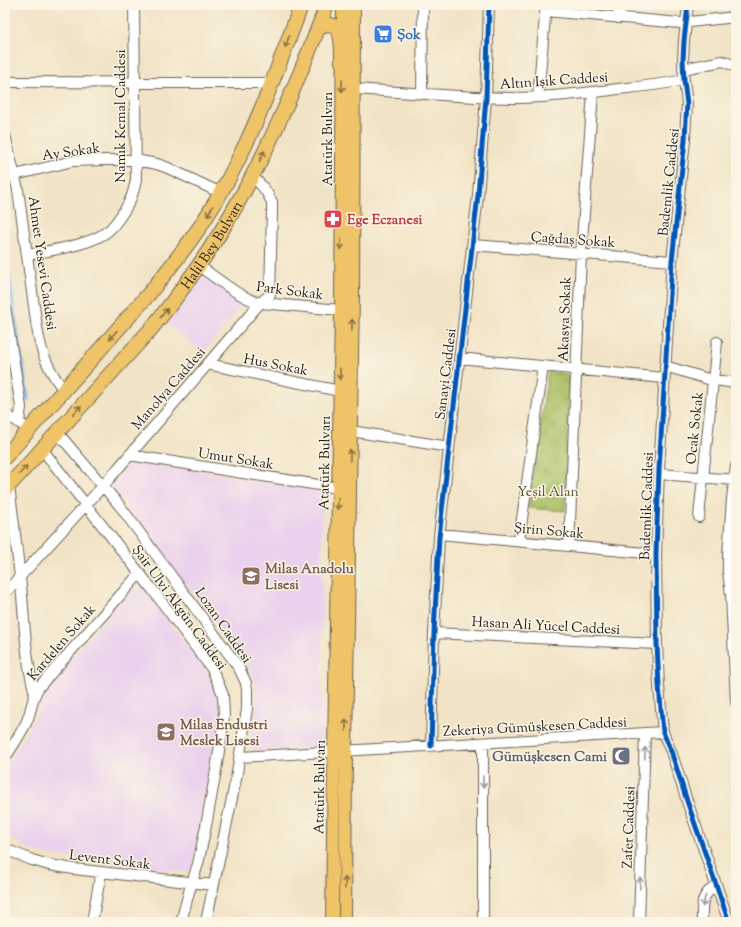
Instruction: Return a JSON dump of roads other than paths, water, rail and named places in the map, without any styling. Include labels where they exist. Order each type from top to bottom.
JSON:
[{"type":"highway","name":"Halil Bey Bulvarı","points":[[5,457],[24,426],[64,390],[126,321],[169,269],[204,220],[221,193],[248,140],[272,83],[301,5]]},
{"type":"highway","name":"Halil Bey Bulvarı","points":[[7,488],[151,329],[199,266],[237,205],[273,135],[293,91],[327,5]]},
{"type":"highway","points":[[318,29],[321,26],[327,25],[338,29],[340,35],[342,62]]},
{"type":"main road","name":"Atatürk Bulvarı","points":[[342,5],[341,310],[338,488],[340,752],[345,922]]},
{"type":"main road","name":"Atatürk Bulvarı","points":[[332,922],[340,752],[351,431],[354,5]]},
{"type":"street","name":"Namık Kemal Caddesi","points":[[27,255],[82,243],[101,236],[117,221],[131,198],[136,180],[134,5]]},
{"type":"street","points":[[422,5],[422,94]]},
{"type":"street","name":"Sanayi Caddesi","points":[[431,746],[434,633],[439,534],[478,195],[486,98],[489,5]]},
{"type":"street","points":[[618,18],[619,5]]},
{"type":"street","name":"Bademlik Caddesi","points":[[688,5],[683,69],[687,104],[686,126],[672,261],[659,474],[656,554],[657,644],[663,732],[672,754],[729,922]]},
{"type":"street","points":[[538,97],[545,8],[618,18],[673,23],[686,23],[736,17]]},
{"type":"street","points":[[683,69],[722,61],[736,67]]},
{"type":"street","name":"Altın Işık Caddesi","points":[[354,89],[486,98],[538,97],[593,93],[658,85],[684,80]]},
{"type":"street","points":[[5,82],[272,83]]},
{"type":"street","name":"Akasya Sokak","points":[[569,546],[581,254],[593,93]]},
{"type":"street","name":"Ahmet Yesevi Caddesi","points":[[5,135],[21,205],[37,325],[42,347],[50,371],[64,390]]},
{"type":"street","name":"Ay Sokak","points":[[15,175],[73,162],[136,160],[163,166],[221,193]]},
{"type":"street","name":"Manolya Caddesi","points":[[5,593],[103,486],[260,303],[270,295],[272,202],[262,186],[252,176]]},
{"type":"street","name":"Çağdaş Sokak","points":[[473,245],[672,261]]},
{"type":"street","name":"Park Sokak","points":[[199,266],[246,298],[260,303],[341,310]]},
{"type":"street","points":[[5,307],[24,426]]},
{"type":"street","name":"Ocak Sokak","points":[[699,517],[718,342]]},
{"type":"street","points":[[459,358],[664,378]]},
{"type":"street","name":"Hus Sokak","points":[[208,364],[340,391]]},
{"type":"street","name":"Akasya Sokak","points":[[518,541],[543,366]]},
{"type":"street","points":[[665,366],[702,378],[736,383]]},
{"type":"street","points":[[5,415],[24,426]]},
{"type":"street","points":[[351,431],[449,447]]},
{"type":"street","name":"Lozan Caddesi","points":[[57,432],[120,506],[230,655],[243,676],[247,690],[247,703],[240,758],[206,922]]},
{"type":"street","name":"Şair Ulvi Akgün Caddesi","points":[[42,449],[140,573],[212,669],[223,695],[224,716],[216,776],[198,864],[182,922]]},
{"type":"street","name":"Umut Sokak","points":[[129,455],[338,488]]},
{"type":"street","points":[[736,466],[728,556],[736,702]]},
{"type":"street","points":[[659,474],[735,480]]},
{"type":"street","points":[[7,488],[20,577],[28,665],[35,694]]},
{"type":"street","name":"Şirin Sokak","points":[[439,534],[656,554]]},
{"type":"street","name":"Kardelen Sokak","points":[[5,758],[26,722],[32,701],[39,687],[140,573]]},
{"type":"street","name":"Hasan Ali Yücel Caddesi","points":[[434,633],[657,644]]},
{"type":"street","name":"Zekeriya Gümüşkesen Caddesi","points":[[240,758],[663,732]]},
{"type":"street","name":"Zafer Caddesi","points":[[639,922],[645,733]]},
{"type":"street","points":[[483,743],[483,922]]},
{"type":"street","name":"Levent Sokak","points":[[5,849],[49,865],[214,885]]},
{"type":"street","points":[[92,922],[101,872]]},
{"type":"street","points":[[702,922],[702,906],[704,896],[716,886]]},
{"type":"waterway","points":[[5,251],[28,400]]},
{"type":"place","name":"Şok","points":[[383,34]]},
{"type":"place","name":"Ege Eczanesi","points":[[333,219]]},
{"type":"place","name":"Milas Anadolu Lisesi","points":[[251,576]]},
{"type":"place","name":"Milas Endustri Meslek Lisesi","points":[[166,732]]},
{"type":"place","name":"Gümüşkesen Cami","points":[[621,756]]},
{"type":"park label","name":"Yeşil Alan","points":[[548,491]]}]
